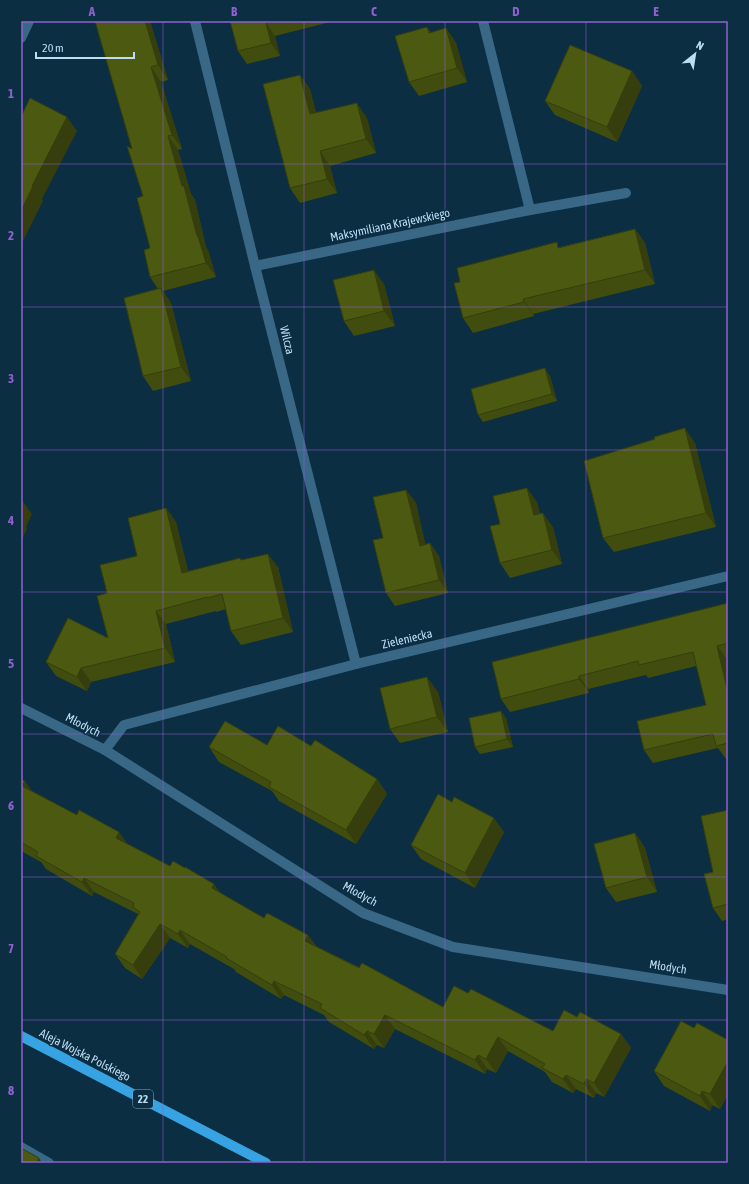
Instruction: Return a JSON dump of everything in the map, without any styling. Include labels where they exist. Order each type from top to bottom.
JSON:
[{"type":"main road","name":"Aleja Wojska Polskiego","points":[[21,1036],[266,1163]]},
{"type":"street","points":[[21,38],[29,21]]},
{"type":"street","name":"Wilcza","points":[[195,21],[255,266],[356,664]]},
{"type":"street","points":[[483,21],[530,210]]},
{"type":"street","name":"Maksymiliana Krajewskiego","points":[[255,266],[626,192]]},
{"type":"street","name":"Zieleniecka","points":[[105,750],[124,725],[356,664],[728,576]]},
{"type":"street","name":"Młodych","points":[[21,708],[105,750],[363,913],[453,947],[728,990]]},
{"type":"street","points":[[21,1147],[49,1163]]},
{"type":"building","points":[[95,21],[145,21],[158,65],[151,67],[172,135],[168,136],[206,263],[150,277],[144,250],[150,248],[137,198],[143,196],[127,146],[132,149]]},
{"type":"building","points":[[230,21],[274,21],[266,23],[271,43],[238,51]]},
{"type":"building","points":[[427,27],[429,33],[446,28],[457,68],[409,82],[395,36]]},
{"type":"building","points":[[570,45],[632,71],[607,127],[545,101]]},
{"type":"building","points":[[300,75],[310,114],[357,103],[366,139],[320,151],[327,179],[290,188],[263,84]]},
{"type":"building","points":[[30,98],[67,117],[21,211],[21,117]]},
{"type":"building","points":[[635,229],[645,270],[523,299],[524,302],[463,318],[454,283],[460,282],[457,268],[557,242],[558,248]]},
{"type":"building","points":[[374,270],[384,311],[344,321],[333,280]]},
{"type":"building","points":[[161,288],[181,367],[143,376],[124,298]]},
{"type":"building","points":[[545,368],[552,394],[478,415],[471,389]]},
{"type":"building","points":[[685,428],[706,513],[603,538],[584,461]]},
{"type":"building","points":[[527,488],[534,515],[543,513],[552,550],[500,563],[490,526],[500,524],[493,496]]},
{"type":"building","points":[[406,490],[420,546],[430,543],[439,580],[386,593],[373,540],[383,538],[373,497]]},
{"type":"building","points":[[166,508],[182,573],[240,558],[241,560],[268,554],[283,618],[231,631],[222,594],[156,611],[165,648],[81,668],[77,677],[46,662],[68,618],[108,638],[97,596],[107,593],[100,565],[137,556],[128,518]]},
{"type":"building","points":[[728,603],[728,643],[717,646],[728,693],[728,743],[716,746],[713,734],[644,750],[637,721],[706,705],[693,652],[639,665],[638,661],[579,676],[579,679],[501,699],[492,662]]},
{"type":"building","points":[[427,677],[437,717],[390,729],[380,688]]},
{"type":"building","points":[[501,711],[507,739],[475,747],[469,718]]},
{"type":"building","points":[[225,721],[267,745],[278,726],[311,746],[315,740],[377,779],[346,830],[269,787],[271,782],[209,747]]},
{"type":"building","points":[[21,779],[25,781],[22,786],[77,815],[79,810],[119,832],[116,838],[170,866],[173,861],[185,867],[214,884],[212,888],[264,918],[267,913],[308,935],[305,941],[359,968],[362,963],[443,1007],[454,986],[468,993],[471,989],[553,1031],[564,1010],[577,1017],[580,1012],[621,1034],[594,1083],[586,1079],[584,1084],[566,1075],[563,1079],[542,1068],[545,1064],[498,1037],[486,1059],[478,1055],[475,1060],[385,1015],[374,1034],[367,1031],[364,1035],[320,1008],[322,1004],[274,981],[272,985],[180,930],[178,934],[160,924],[133,965],[115,954],[140,912],[133,907],[134,903],[84,878],[82,882],[36,856],[38,852],[21,842]]},
{"type":"building","points":[[438,794],[452,802],[454,797],[494,818],[465,873],[411,845]]},
{"type":"building","points":[[728,810],[728,904],[713,908],[704,874],[713,872],[701,816]]},
{"type":"building","points":[[635,833],[647,877],[606,888],[594,844]]},
{"type":"building","points":[[681,1021],[694,1028],[697,1023],[728,1040],[728,1061],[710,1094],[702,1091],[700,1096],[654,1071]]},
{"type":"building","points":[[21,1148],[39,1158],[36,1163],[21,1163]]}]
